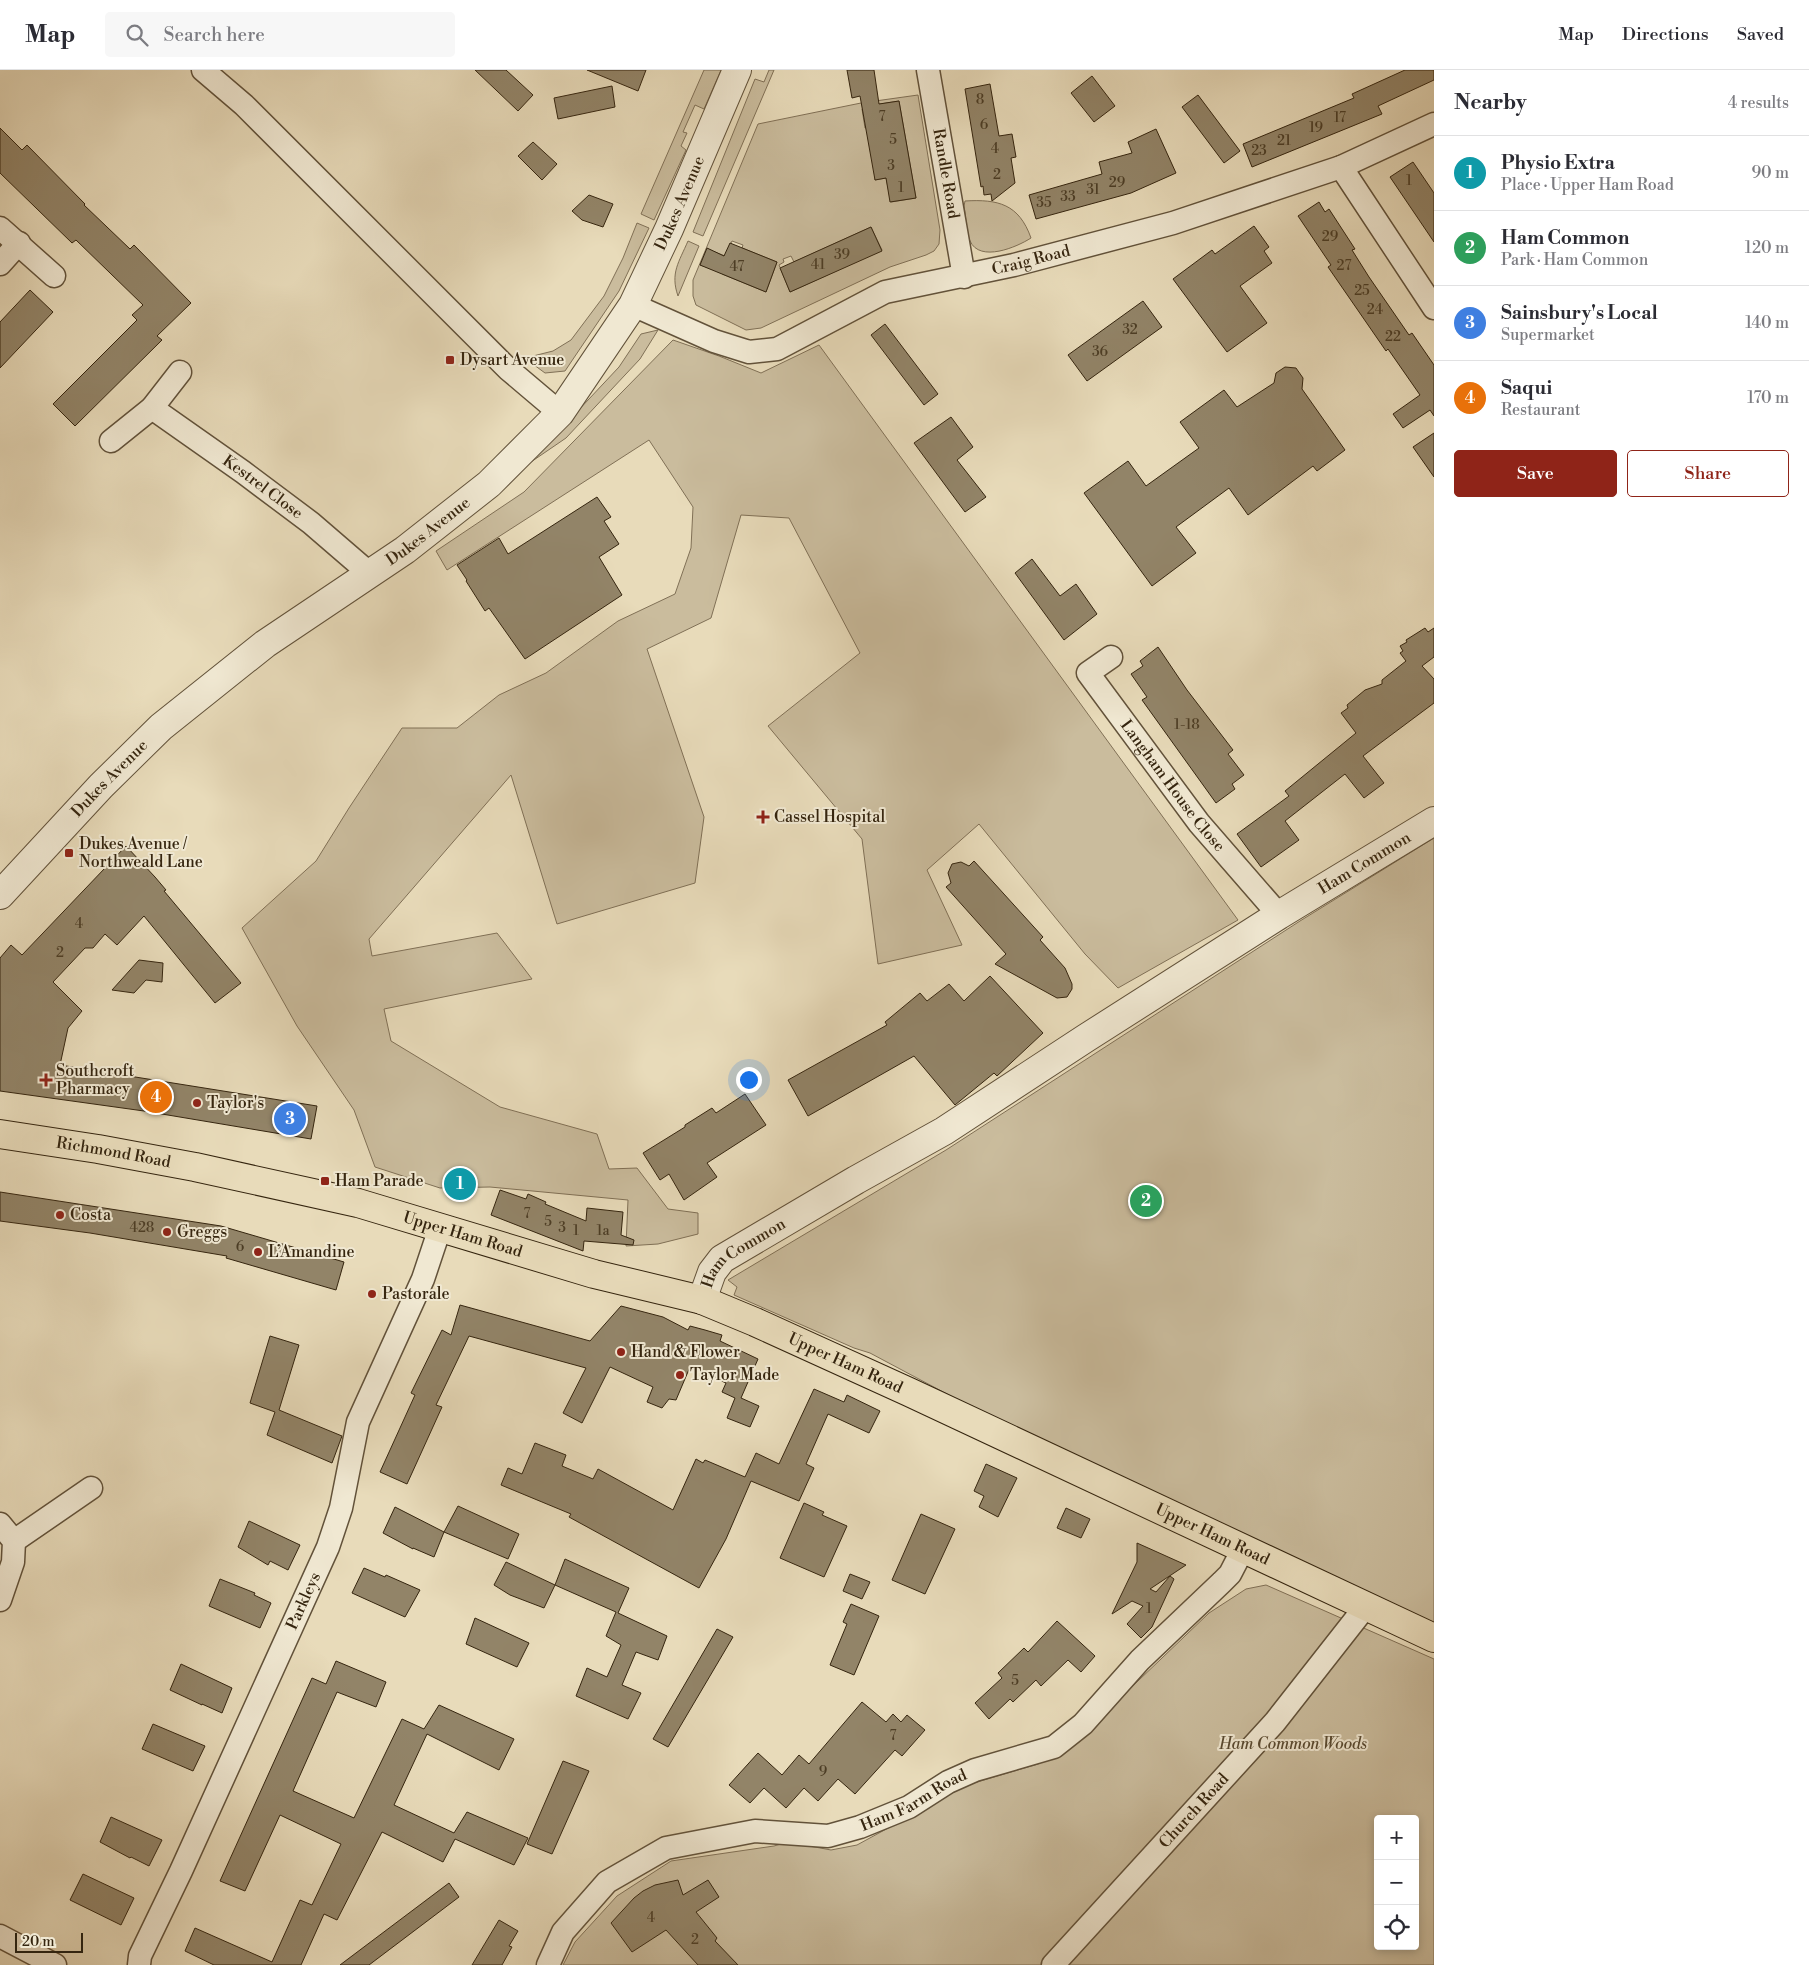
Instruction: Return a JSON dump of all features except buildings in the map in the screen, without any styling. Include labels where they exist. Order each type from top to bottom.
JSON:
[{"type":"main road","name":"Richmond Road","points":[[0,1134],[98,1149],[226,1173]]},
{"type":"main road","name":"Upper Ham Road","points":[[226,1173],[358,1203],[609,1278],[702,1300],[837,1359],[1434,1638]]},
{"type":"street","points":[[203,70],[244,105],[508,369],[560,413]]},
{"type":"street","name":"Dukes Avenue","points":[[0,895],[100,786],[160,727],[265,644],[405,550],[489,484],[560,413],[633,305],[669,229],[737,70]]},
{"type":"street","name":"Randle Road","points":[[928,70],[964,277]]},
{"type":"street","name":"Craig Road","points":[[633,305],[714,341],[749,352],[777,348],[885,292],[964,277],[1173,223],[1342,167],[1434,124]]},
{"type":"street","points":[[1342,167],[1434,308]]},
{"type":"street","points":[[0,228],[54,276]]},
{"type":"street","points":[[0,264],[19,243]]},
{"type":"street","points":[[111,441],[152,408],[180,372]]},
{"type":"street","name":"Kestrel Close","points":[[152,408],[311,523],[369,573]]},
{"type":"street","name":"Langham House Close","points":[[1112,657],[1088,673],[1199,823],[1279,915]]},
{"type":"street","name":"Ham Common","points":[[702,1300],[712,1272],[722,1259],[856,1180],[944,1131],[1279,915],[1434,822]]},
{"type":"street","name":"Parkleys","points":[[139,1965],[140,1956],[181,1871],[328,1547],[341,1508],[358,1422],[423,1279],[440,1228]]},
{"type":"street","points":[[14,1541],[91,1488]]},
{"type":"street","points":[[0,1524],[14,1541],[13,1562],[0,1600]]},
{"type":"street","name":"Ham Farm Road","points":[[548,1965],[563,1932],[607,1882],[666,1848],[755,1831],[828,1836],[860,1827],[909,1806],[948,1782],[975,1770],[1054,1747],[1083,1724],[1140,1660],[1230,1574],[1243,1549]]},
{"type":"street","name":"Church Road","points":[[1053,1965],[1275,1722],[1366,1606]]},
{"type":"street","points":[[0,1936],[55,1965]]},
{"type":"green space","points":[[704,70],[721,70],[704,109],[695,105],[683,132],[687,133],[681,146],[686,150],[654,220],[641,214]]},
{"type":"green space","points":[[769,70],[774,70],[703,236],[693,232],[755,79],[764,82]]},
{"type":"green space","points":[[918,95],[940,230],[939,244],[934,251],[890,267],[761,328],[746,330],[696,305],[693,296],[693,280],[758,124],[861,103]],"holes":[[[899,101],[916,198],[891,202],[886,178],[875,180],[878,126],[865,128],[862,109]],[[871,227],[882,250],[790,292],[779,265],[784,262],[783,259],[791,256],[794,262]],[[732,241],[743,245],[742,248],[777,262],[766,292],[722,274],[730,252],[727,251]],[[707,249],[725,256],[718,271],[700,265]]]},
{"type":"green space","points":[[965,201],[988,201],[1006,206],[1020,218],[1031,238],[1008,249],[999,251],[982,251],[975,248],[970,241],[968,233]]},
{"type":"green space","points":[[637,223],[649,228],[619,291],[565,371],[545,373],[530,362],[533,356],[553,351],[571,340],[604,296],[623,258]]},
{"type":"green space","points":[[688,241],[699,246],[678,296],[675,274]]},
{"type":"green space","points":[[658,330],[640,359],[566,438],[528,464],[619,367],[641,334]]},
{"type":"green space","points":[[673,340],[761,373],[819,345],[1238,920],[1118,988],[1085,954],[979,824],[927,870],[962,945],[878,964],[862,839],[768,726],[860,653],[789,518],[741,515],[711,618],[647,649],[704,817],[695,883],[557,924],[511,775],[369,939],[372,956],[497,933],[532,979],[384,1009],[391,1041],[500,1107],[597,1134],[609,1169],[637,1168],[668,1209],[698,1213],[698,1234],[658,1244],[626,1246],[628,1200],[490,1187],[440,1188],[375,1167],[354,1110],[297,1026],[242,928],[316,861],[402,728],[457,728],[499,695],[546,673],[618,621],[675,594],[691,548],[693,507],[649,440],[447,570],[436,551],[524,492]]},
{"type":"green space","points":[[1434,838],[1434,1625],[1054,1451],[870,1353],[854,1348],[734,1295],[737,1287],[728,1280],[946,1150],[1300,921]]},
{"type":"green space","name":"Ham Common Woods","points":[[1266,1585],[1434,1659],[1434,1965],[563,1965],[575,1942],[617,1896],[671,1861],[774,1846],[788,1842],[831,1850],[857,1845],[967,1785],[1038,1764],[1068,1748],[1209,1613],[1246,1589]]},
{"type":"place","name":"Dysart Avenue","points":[[450,360]]},
{"type":"place","name":"Cassel Hospital","points":[[763,817]]},
{"type":"place","name":"Dukes Avenue / Northweald Lane","points":[[69,853]]},
{"type":"place","name":"Southcroft Pharmacy","points":[[46,1080]]},
{"type":"place","name":"Saqui","points":[[156,1097]]},
{"type":"place","name":"Taylor's","points":[[197,1103]]},
{"type":"place","name":"Sainsbury's Local","points":[[290,1119]]},
{"type":"place","name":"Ham Parade","points":[[325,1181]]},
{"type":"place","name":"Physio Extra","points":[[460,1184]]},
{"type":"place","name":"Ham Common","points":[[1146,1201]]},
{"type":"place","name":"Costa","points":[[60,1215]]},
{"type":"place","name":"Greggs","points":[[167,1232]]},
{"type":"place","name":"L’Amandine","points":[[258,1252]]},
{"type":"place","name":"Pastorale","points":[[372,1294]]},
{"type":"place","name":"Hand & Flower","points":[[621,1352]]},
{"type":"place","name":"Taylor Made","points":[[680,1375]]}]
